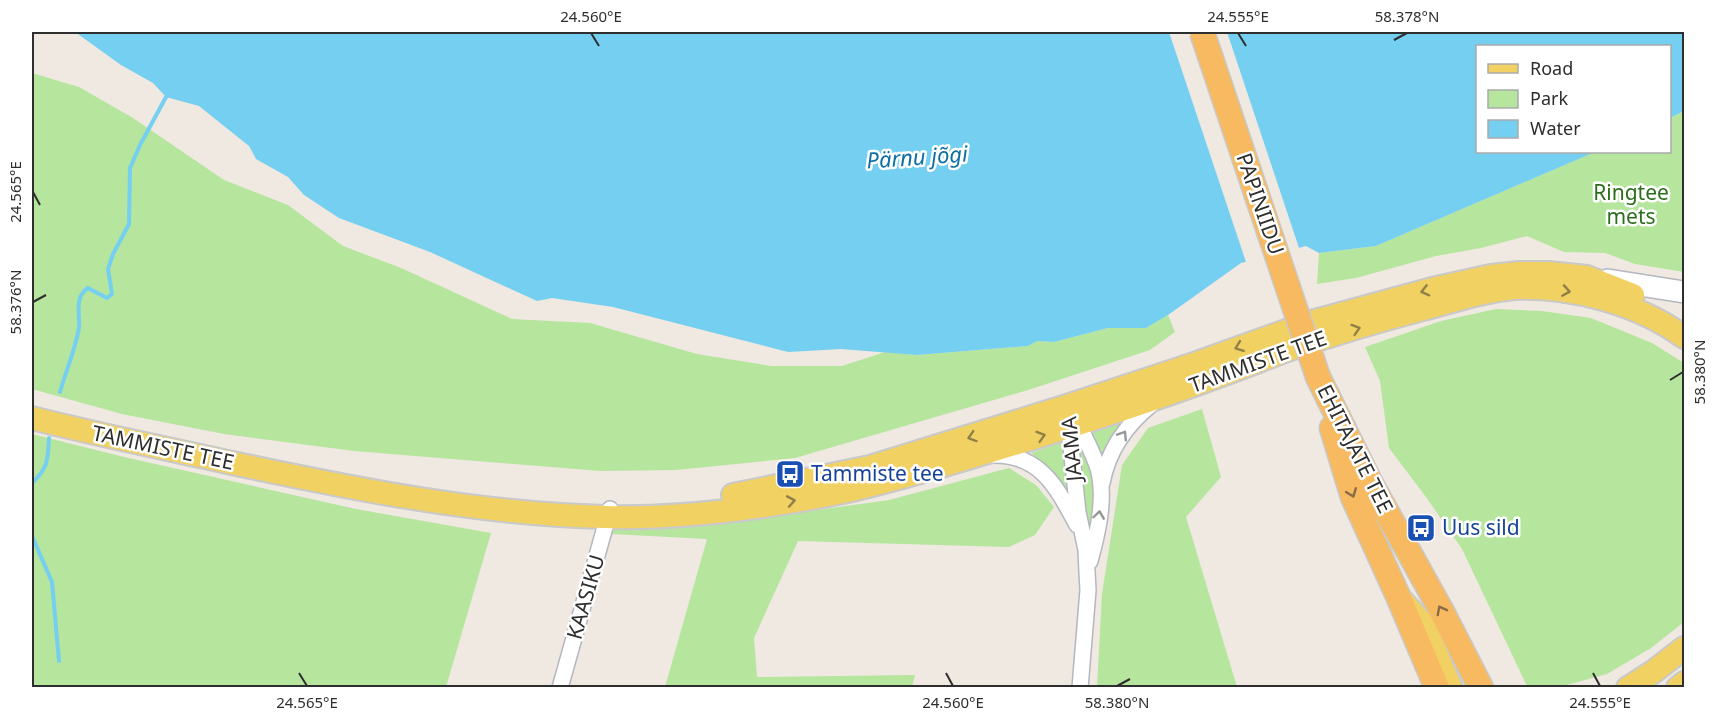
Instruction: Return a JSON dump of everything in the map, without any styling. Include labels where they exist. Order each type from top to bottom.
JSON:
[{"type":"highway","name":"PAPINIIDU","points":[[1202,32],[1318,377]]},
{"type":"highway","name":"EHITAJATE TEE","points":[[1318,377],[1353,496],[1437,687]]},
{"type":"highway","name":"EHITAJATE TEE","points":[[1318,377],[1371,482],[1481,687]]},
{"type":"main road","name":"TAMMISTE TEE","points":[[32,418],[296,476],[609,512],[716,512],[840,492],[978,455],[1071,420],[1194,364],[1311,322],[1432,289],[1491,276],[1549,273],[1587,277],[1639,298],[1684,323]]},
{"type":"main road","points":[[1587,277],[1684,292]]},
{"type":"main road","name":"TAMMISTE TEE","points":[[609,512],[739,495],[1071,420],[1162,397],[1299,346],[1480,293],[1515,288],[1549,288],[1578,293],[1648,316],[1684,337]]},
{"type":"main road","points":[[1398,596],[1424,625],[1451,687]]},
{"type":"main road","points":[[1628,687],[1653,672],[1684,648]]},
{"type":"main road","points":[[1617,687],[1653,672]]},
{"type":"main road","points":[[1678,687],[1684,683]]},
{"type":"street","name":"JAAMA","points":[[1101,486],[1104,471],[1124,432],[1139,414],[1162,397]]},
{"type":"street","name":"JAAMA","points":[[1071,420],[1094,458],[1101,486],[1096,539],[1088,572]]},
{"type":"street","name":"JAAMA","points":[[1071,420],[1078,512],[1088,572],[1080,687]]},
{"type":"street","name":"JAAMA","points":[[978,455],[1017,456],[1044,473],[1059,492],[1083,537]]},
{"type":"street","name":"KAASIKU","points":[[560,687],[609,512]]},
{"type":"green space","points":[[32,73],[79,87],[133,118],[224,180],[288,205],[343,246],[401,268],[512,319],[590,323],[697,354],[771,366],[842,366],[885,352],[917,355],[1028,346],[1037,341],[1054,342],[1108,328],[1146,328],[1168,315],[1175,332],[1150,350],[1025,391],[795,458],[676,470],[600,471],[354,451],[224,434],[122,414],[32,389]]},
{"type":"green space","name":"Ringtee mets","points":[[1684,111],[1684,272],[1635,264],[1605,253],[1564,252],[1527,236],[1481,248],[1436,256],[1356,278],[1317,284],[1319,253],[1376,246],[1593,153],[1671,153],[1671,118]]},
{"type":"green space","points":[[1496,309],[1542,311],[1591,318],[1652,343],[1684,363],[1684,622],[1651,648],[1607,674],[1559,687],[1530,687],[1526,684],[1462,549],[1389,448],[1380,381],[1365,347],[1441,321]]},
{"type":"green space","points":[[1202,409],[1221,477],[1186,517],[1237,687],[1097,687],[1102,594],[1122,465],[1148,428]]},
{"type":"green space","points":[[1122,421],[1106,444],[1102,457],[1089,434]]},
{"type":"green space","points":[[32,434],[356,509],[491,533],[446,687],[32,687]]},
{"type":"green space","points":[[1076,437],[1084,451],[1093,482],[1094,502],[1090,527],[1087,522]]},
{"type":"green space","points":[[1063,442],[1072,503],[1052,470],[1031,453]]},
{"type":"green space","points":[[1009,468],[1036,485],[1054,507],[1035,535],[1009,547],[798,541],[754,638],[757,677],[915,675],[912,687],[665,687],[707,539],[612,534],[614,525],[731,522],[889,500]]},
{"type":"water","name":"Pärnu jõgi","points":[[75,32],[1684,32],[1684,111],[1671,118],[1671,45],[1476,45],[1476,153],[1593,153],[1376,246],[1319,253],[1306,246],[1241,263],[1146,328],[1108,328],[1054,342],[1037,341],[1028,346],[917,355],[841,349],[788,352],[613,307],[552,298],[537,301],[430,252],[339,218],[304,195],[288,177],[256,159],[249,146],[199,106],[166,97],[153,83],[121,65]]},
{"type":"pier","points":[[1169,32],[1227,32],[1300,251],[1247,265]]},
{"type":"waterway","points":[[60,392],[78,334],[81,296],[88,288],[107,298],[112,294],[108,269],[113,254],[129,224],[130,168],[140,145],[166,97],[170,94]]},
{"type":"waterway","points":[[32,483],[46,463],[49,438]]},
{"type":"waterway","points":[[32,536],[52,582],[59,661]]},
{"type":"place","name":"Tammiste tee","points":[[790,474]]},
{"type":"place","name":"Uus sild","points":[[1421,528]]}]
